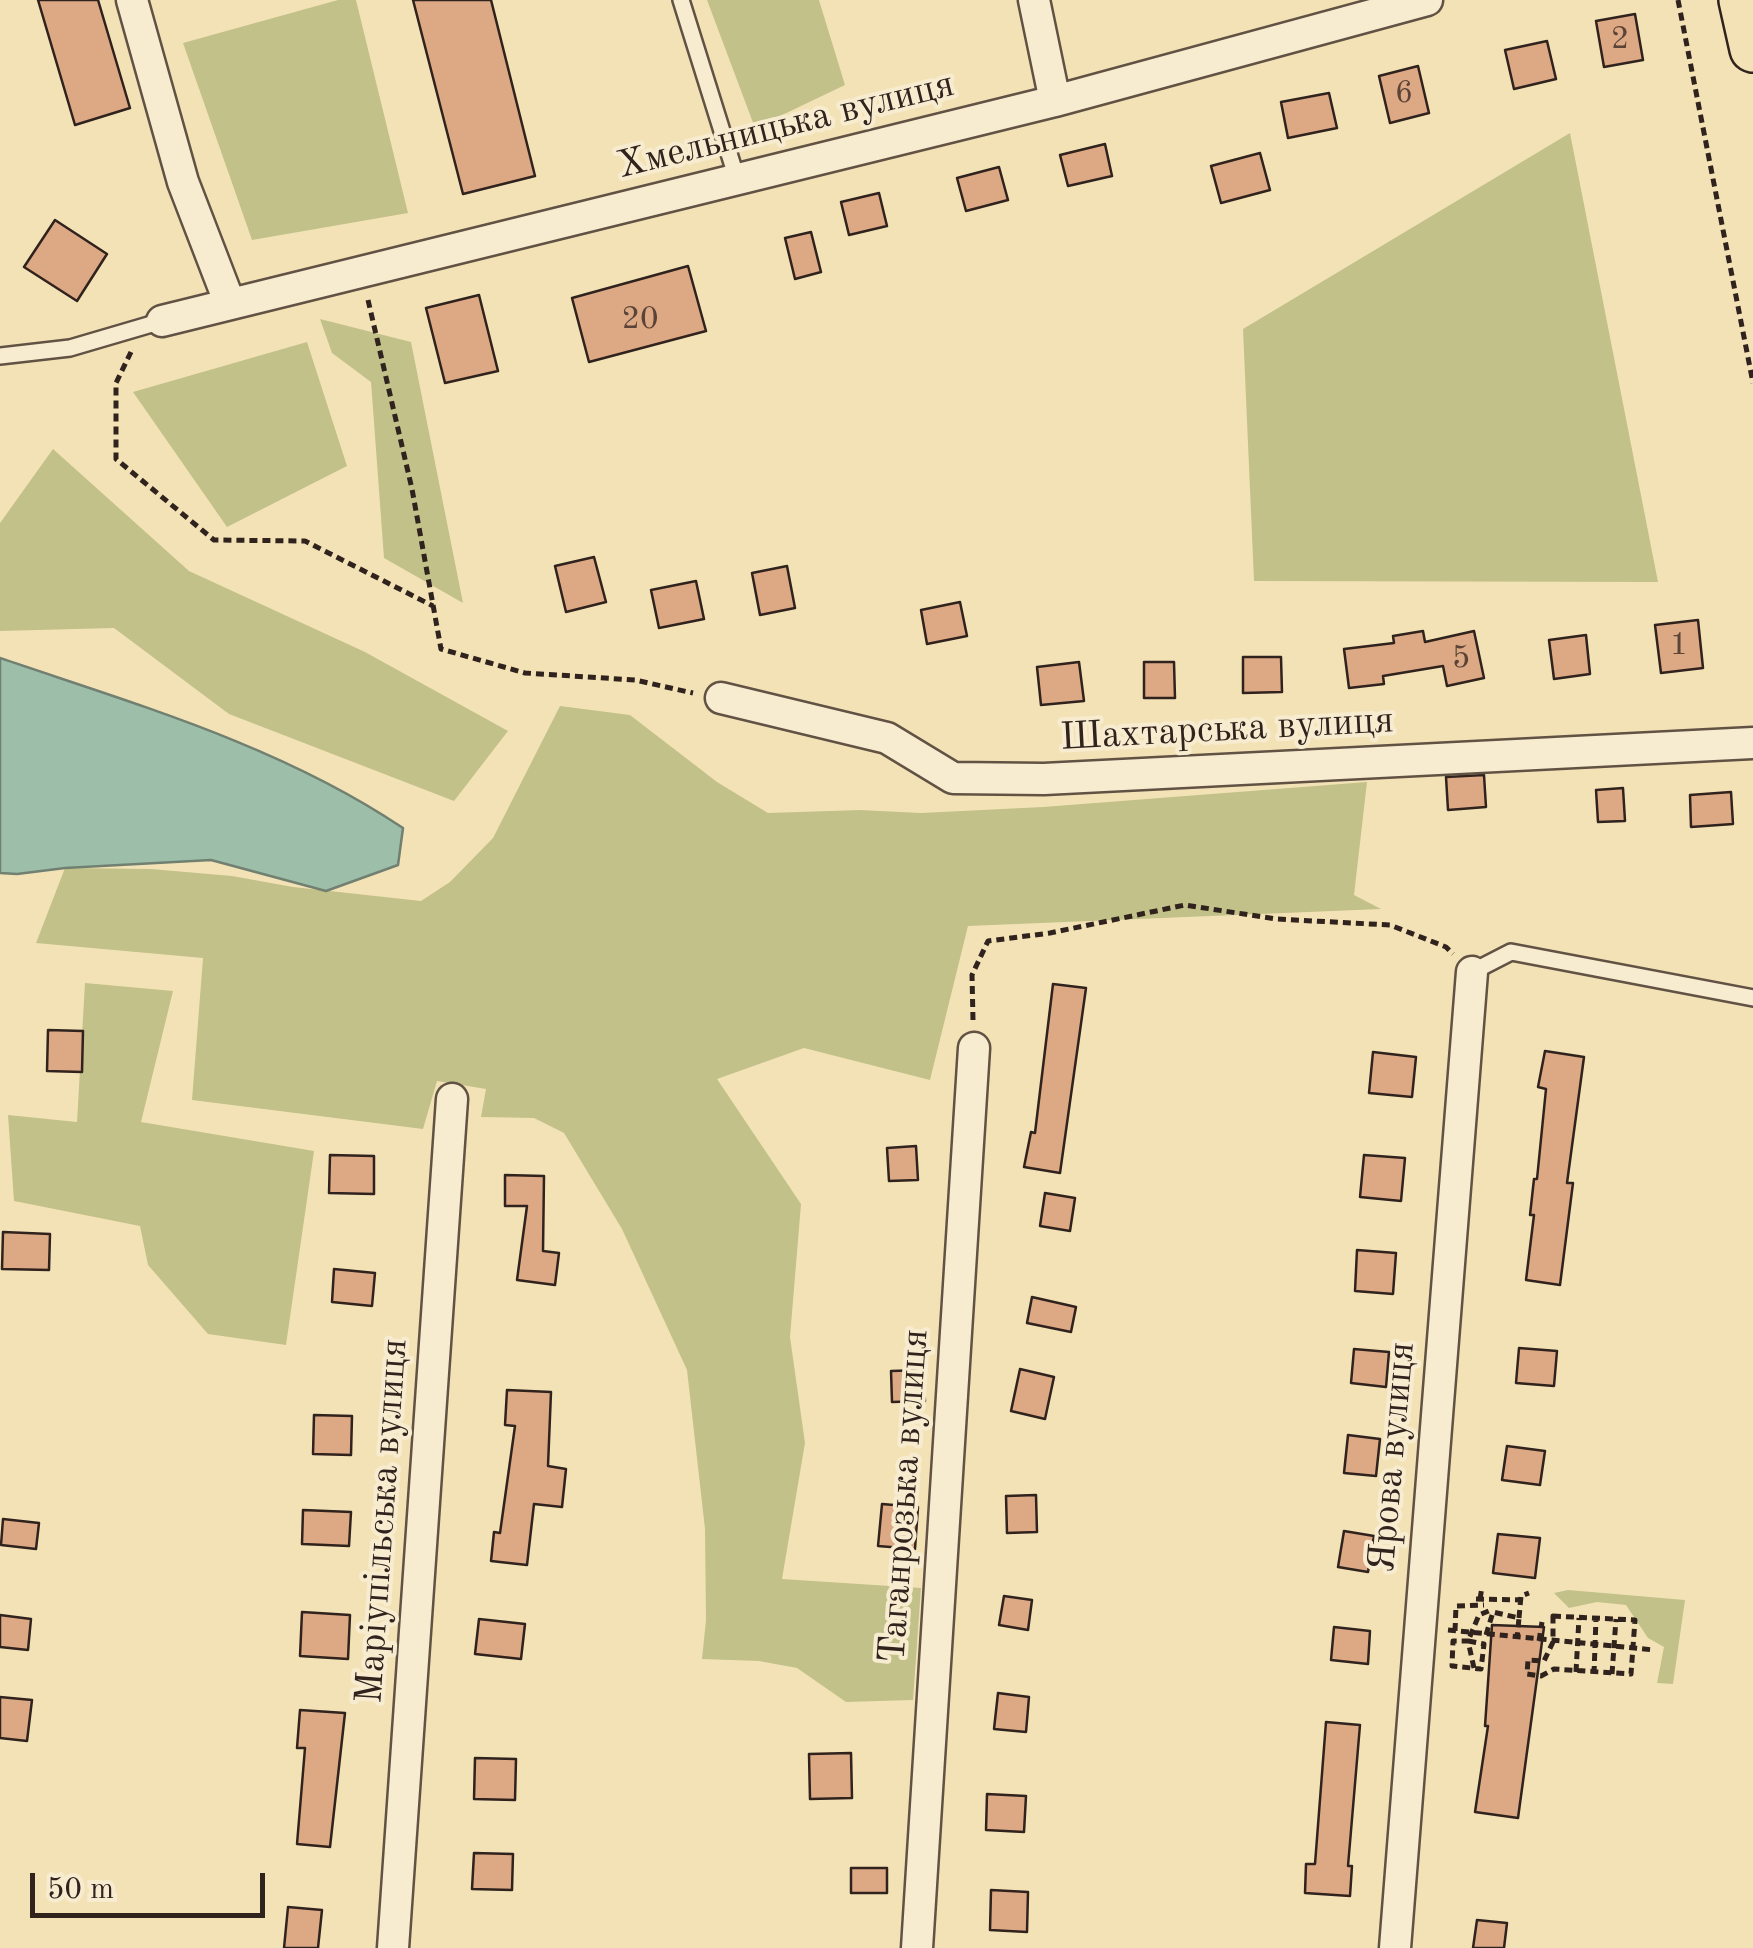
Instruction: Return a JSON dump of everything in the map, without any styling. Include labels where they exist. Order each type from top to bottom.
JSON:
[{"type":"street","points":[[132,0],[182,182],[230,304]]},
{"type":"street","points":[[1034,0],[1055,101]]},
{"type":"street","name":"Хмельницька вулиця","points":[[153,324],[1055,101],[1427,0]]},
{"type":"street","name":"Шахтарська вулиця","points":[[720,698],[887,738],[953,778],[1044,779],[1753,743]]},
{"type":"street","name":"Ярова вулиця","points":[[1395,1948],[1472,972]]},
{"type":"street","name":"Таганрозька вулиця","points":[[917,1948],[974,1048]]},
{"type":"street","name":"Маріупільська вулиця","points":[[393,1948],[452,1099]]},
{"type":"lane","points":[[681,0],[737,179]]},
{"type":"lane","points":[[0,356],[70,348],[153,324]]},
{"type":"lane","points":[[1472,972],[1511,952],[1753,998]]},
{"type":"path","points":[[1678,0],[1753,383]]},
{"type":"path","points":[[364,271],[370,317],[412,489],[441,650],[525,673],[635,680],[720,698]]},
{"type":"path","points":[[153,324],[116,383],[116,459],[214,540],[305,540],[433,606]]},
{"type":"path","points":[[974,1048],[972,975],[988,940],[1050,933],[1185,905],[1276,919],[1390,925],[1446,948],[1472,972]]},
{"type":"path","points":[[1482,1587],[1486,1635]]},
{"type":"path","points":[[1517,1638],[1521,1596],[1528,1593]]},
{"type":"path","points":[[1474,1668],[1468,1642],[1484,1608],[1521,1600]]},
{"type":"path","points":[[1519,1618],[1484,1608],[1456,1606],[1452,1631],[1654,1650]]},
{"type":"path","points":[[1544,1661],[1554,1642],[1553,1616],[1635,1620],[1630,1674],[1554,1669],[1544,1661],[1528,1660],[1527,1674],[1541,1676],[1554,1669]]},
{"type":"path","points":[[1576,1672],[1579,1618]]},
{"type":"path","points":[[1594,1674],[1596,1618]]},
{"type":"path","points":[[1612,1674],[1616,1619]]},
{"type":"path","points":[[1539,1641],[1542,1622]]},
{"type":"path","points":[[1453,1641],[1468,1642],[1484,1644],[1480,1669],[1452,1666],[1453,1641]]},
{"type":"shaded area","points":[[338,0],[356,0],[408,213],[252,240],[183,43]]},
{"type":"shaded area","points":[[707,0],[819,0],[845,85],[755,128]]},
{"type":"shaded area","points":[[1570,133],[1658,582],[1254,581],[1243,329]]},
{"type":"shaded area","points":[[320,319],[411,342],[463,603],[384,558],[371,382],[332,353]]},
{"type":"shaded area","points":[[307,342],[347,466],[227,527],[133,392]]},
{"type":"shaded area","points":[[53,449],[189,571],[365,652],[508,731],[454,801],[229,714],[114,628],[0,631],[0,523]]},
{"type":"shaded area","points":[[0,658],[208,730],[308,773],[403,828],[398,865],[326,891],[211,860],[0,873]]},
{"type":"shaded area","points":[[560,706],[630,715],[717,782],[768,813],[921,813],[1043,807],[1367,782],[1354,895],[1381,909],[968,926],[930,1080],[804,1048],[717,1079],[801,1204],[790,1337],[805,1443],[782,1579],[921,1588],[913,1700],[846,1702],[797,1668],[759,1661],[702,1659],[706,1620],[705,1529],[687,1370],[622,1229],[564,1133],[534,1118],[481,1117],[486,1089],[437,1081],[423,1129],[192,1100],[203,958],[36,943],[65,868],[151,869],[232,876],[421,901],[450,882],[493,838]]},
{"type":"shaded area","points":[[85,983],[173,991],[141,1122],[314,1151],[286,1345],[208,1334],[148,1265],[140,1226],[14,1201],[8,1115],[77,1122]]},
{"type":"shaded area","points":[[1568,1590],[1685,1600],[1673,1684],[1657,1683],[1664,1647],[1648,1638],[1626,1605],[1597,1602],[1569,1608],[1554,1593]]},
{"type":"building","points":[[38,0],[98,0],[130,108],[75,125]]},
{"type":"building","points":[[413,0],[491,0],[535,176],[463,194]]},
{"type":"building","points":[[1635,14],[1643,60],[1604,67],[1596,21]]},
{"type":"building","points":[[1547,41],[1556,79],[1514,89],[1505,50]]},
{"type":"building","points":[[1418,66],[1429,113],[1390,123],[1379,76]]},
{"type":"building","points":[[1329,93],[1337,128],[1288,138],[1281,102]]},
{"type":"building","points":[[1105,144],[1112,176],[1068,186],[1060,155]]},
{"type":"building","points":[[1260,153],[1270,190],[1221,203],[1211,166]]},
{"type":"building","points":[[999,167],[1008,200],[966,211],[957,178]]},
{"type":"building","points":[[879,193],[887,226],[849,235],[841,202]]},
{"type":"building","points":[[55,220],[107,254],[77,301],[24,267]]},
{"type":"building","points":[[811,232],[821,272],[795,279],[785,238]]},
{"type":"building","points":[[688,266],[706,331],[589,362],[572,298]]},
{"type":"building","points":[[479,295],[498,371],[445,383],[426,308]]},
{"type":"building","points":[[594,557],[606,602],[566,612],[555,566]]},
{"type":"building","points":[[787,566],[795,608],[760,615],[752,573]]},
{"type":"building","points":[[696,581],[704,619],[659,628],[651,590]]},
{"type":"building","points":[[960,602],[967,636],[927,644],[921,610]]},
{"type":"building","points":[[1698,620],[1703,668],[1661,673],[1655,625]]},
{"type":"building","points":[[1423,631],[1425,642],[1474,631],[1484,678],[1447,686],[1443,666],[1383,676],[1384,684],[1349,688],[1344,649],[1394,643],[1393,636]]},
{"type":"building","points":[[1586,635],[1590,674],[1554,679],[1549,640]]},
{"type":"building","points":[[1243,657],[1281,657],[1282,692],[1243,693]]},
{"type":"building","points":[[1079,662],[1084,701],[1041,705],[1037,667]]},
{"type":"building","points":[[1144,662],[1174,662],[1175,698],[1144,698]]},
{"type":"building","points":[[1484,775],[1486,807],[1448,810],[1446,777]]},
{"type":"building","points":[[1623,788],[1625,821],[1598,822],[1596,790]]},
{"type":"building","points":[[1731,792],[1733,824],[1691,827],[1690,795]]},
{"type":"building","points":[[1053,984],[1086,988],[1060,1173],[1024,1167],[1031,1132],[1035,1133]]},
{"type":"building","points":[[48,1030],[83,1031],[82,1072],[47,1071]]},
{"type":"building","points":[[1545,1051],[1584,1057],[1567,1183],[1573,1183],[1560,1285],[1526,1280],[1546,1089],[1538,1087]]},
{"type":"building","points":[[1373,1052],[1416,1057],[1412,1097],[1369,1093]]},
{"type":"building","points":[[916,1146],[918,1180],[889,1181],[887,1148]]},
{"type":"building","points":[[330,1155],[374,1156],[374,1194],[329,1193]]},
{"type":"building","points":[[1364,1155],[1405,1158],[1401,1201],[1360,1197]]},
{"type":"building","points":[[505,1175],[544,1176],[543,1251],[559,1253],[555,1285],[517,1280],[527,1206],[505,1206]]},
{"type":"building","points":[[1045,1193],[1075,1198],[1070,1231],[1040,1226]]},
{"type":"building","points":[[3,1232],[50,1234],[49,1270],[2,1269]]},
{"type":"building","points":[[1357,1250],[1396,1253],[1393,1294],[1355,1291]]},
{"type":"building","points":[[334,1269],[375,1273],[372,1306],[332,1302]]},
{"type":"building","points":[[1032,1297],[1076,1307],[1071,1332],[1027,1323]]},
{"type":"building","points":[[1519,1348],[1557,1351],[1554,1386],[1516,1383]]},
{"type":"building","points":[[1354,1349],[1389,1352],[1386,1387],[1351,1383]]},
{"type":"building","points":[[1020,1369],[1054,1377],[1045,1419],[1011,1411]]},
{"type":"building","points":[[923,1370],[925,1401],[892,1402],[891,1371]]},
{"type":"building","points":[[507,1390],[551,1392],[548,1466],[566,1469],[562,1507],[534,1504],[527,1565],[491,1561],[494,1532],[500,1533],[515,1426],[505,1425]]},
{"type":"building","points":[[314,1415],[352,1416],[351,1455],[313,1454]]},
{"type":"building","points":[[1348,1435],[1380,1439],[1376,1476],[1344,1473]]},
{"type":"building","points":[[1507,1446],[1545,1451],[1540,1485],[1502,1480]]},
{"type":"building","points":[[1036,1495],[1037,1532],[1007,1533],[1006,1496]]},
{"type":"building","points":[[882,1504],[918,1507],[915,1549],[878,1546]]},
{"type":"building","points":[[303,1510],[351,1512],[349,1546],[302,1544]]},
{"type":"building","points":[[3,1519],[39,1523],[36,1549],[1,1545]]},
{"type":"building","points":[[1344,1531],[1374,1536],[1368,1572],[1338,1567]]},
{"type":"building","points":[[1498,1534],[1540,1538],[1535,1578],[1493,1573]]},
{"type":"building","points":[[1004,1596],[1032,1600],[1028,1630],[999,1625]]},
{"type":"building","points":[[302,1612],[350,1615],[348,1659],[300,1656]]},
{"type":"building","points":[[0,1615],[31,1619],[28,1650],[0,1647]]},
{"type":"building","points":[[479,1619],[525,1624],[521,1659],[475,1654]]},
{"type":"building","points":[[1492,1625],[1544,1627],[1518,1818],[1475,1812],[1488,1726]]},
{"type":"building","points":[[1334,1627],[1370,1631],[1368,1664],[1331,1660]]},
{"type":"building","points":[[998,1693],[1029,1697],[1026,1732],[994,1729]]},
{"type":"building","points":[[0,1697],[32,1700],[27,1741],[0,1738]]},
{"type":"building","points":[[300,1710],[345,1713],[330,1847],[297,1844],[305,1748],[297,1748]]},
{"type":"building","points":[[1326,1722],[1360,1725],[1348,1866],[1352,1866],[1350,1896],[1305,1893],[1306,1864],[1315,1864]]},
{"type":"building","points":[[851,1753],[852,1798],[810,1799],[809,1754]]},
{"type":"building","points":[[475,1758],[516,1759],[515,1800],[474,1799]]},
{"type":"building","points":[[987,1794],[1026,1796],[1024,1832],[986,1830]]},
{"type":"building","points":[[474,1853],[513,1854],[512,1890],[472,1889]]},
{"type":"building","points":[[851,1868],[887,1868],[887,1893],[851,1893]]},
{"type":"building","points":[[991,1890],[1028,1892],[1027,1932],[990,1930]]},
{"type":"building","points":[[288,1907],[322,1910],[318,1948],[284,1948]]},
{"type":"building","points":[[1477,1920],[1507,1923],[1504,1948],[1473,1948]]}]
